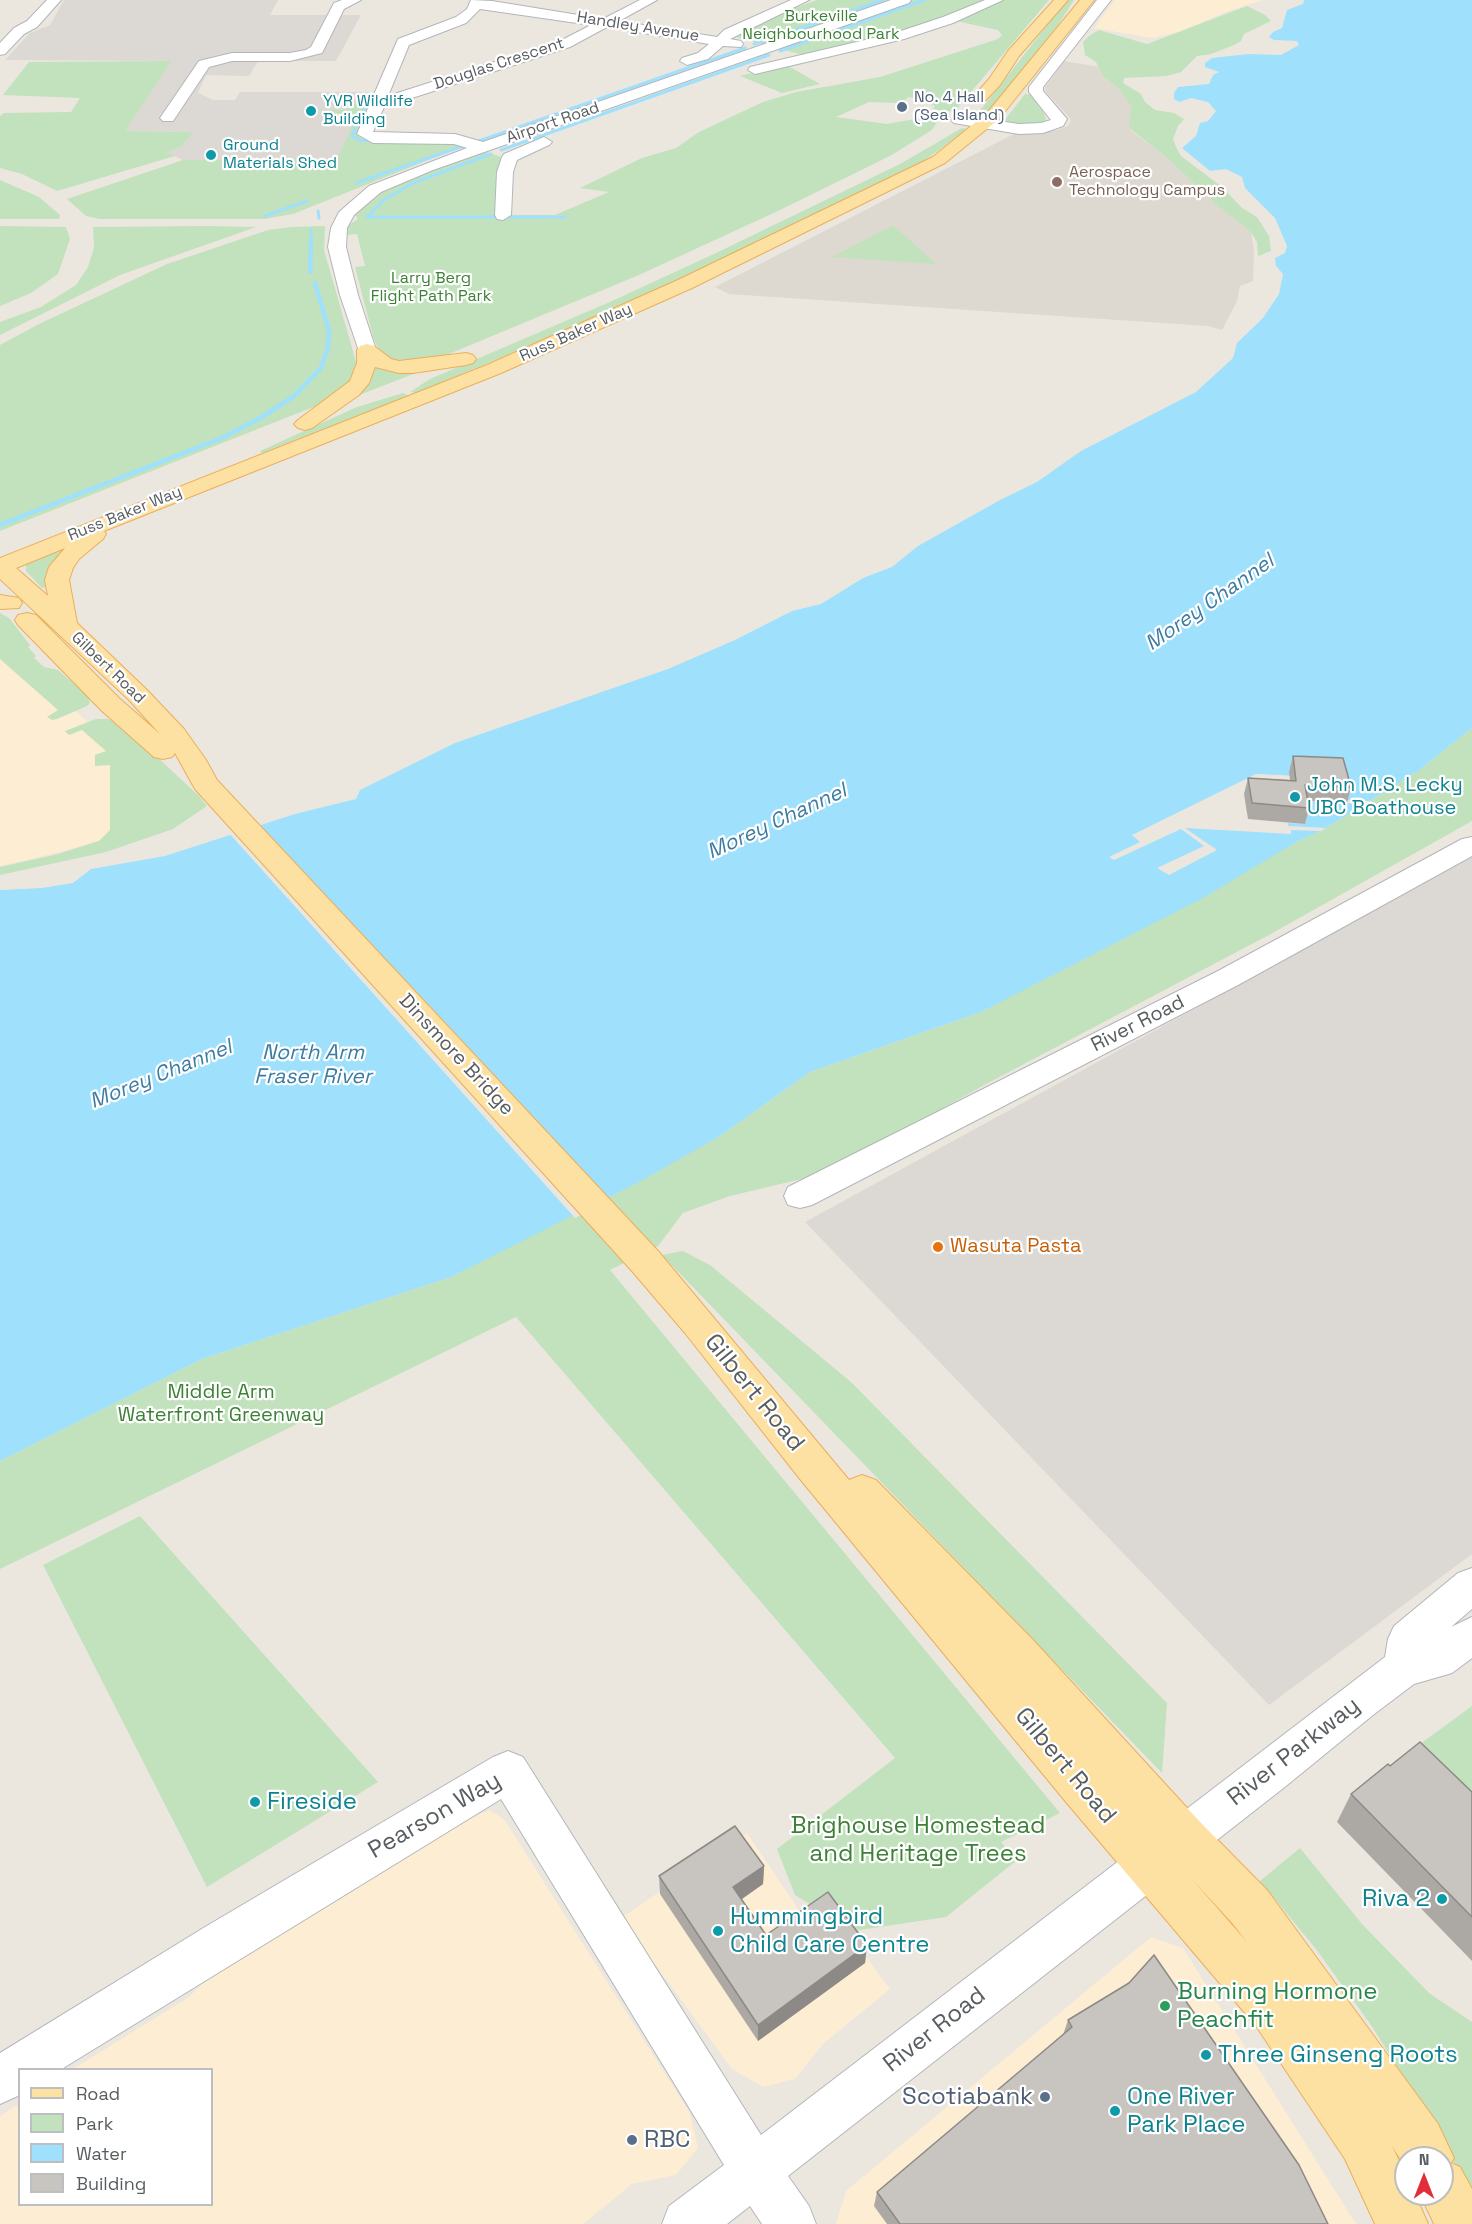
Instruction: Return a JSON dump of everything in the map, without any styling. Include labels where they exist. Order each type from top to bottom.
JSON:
[{"type":"main road","points":[[944,130],[959,120],[995,82],[1013,54],[1061,0]]},
{"type":"main road","points":[[1071,19],[1072,10],[1079,0]]},
{"type":"main road","name":"Russ Baker Way","points":[[108,510],[494,369],[669,292],[939,160],[984,124],[1041,59],[1087,0]]},
{"type":"main road","name":"Russ Baker Way","points":[[0,567],[108,510],[305,424],[487,349]]},
{"type":"main road","points":[[367,350],[384,364],[399,367],[466,359]]},
{"type":"main road","points":[[305,424],[352,391],[359,383],[367,363],[367,350]]},
{"type":"main road","points":[[65,627],[57,580],[71,554],[108,510]]},
{"type":"main road","name":"Gilbert Road","points":[[0,567],[121,676],[175,735],[193,759],[207,785]]},
{"type":"main road","name":"Gilbert Road","points":[[3,599],[105,699],[151,738],[175,764],[207,785]]},
{"type":"main road","name":"Dinsmore Bridge","points":[[207,785],[645,1261],[698,1323]]},
{"type":"main road","name":"Gilbert Road","points":[[698,1323],[814,1467],[1166,1852],[1243,1971],[1273,2009],[1363,2141],[1402,2224]]},
{"type":"main road","name":"Gilbert Road","points":[[1166,1852],[1250,1907],[1269,1930],[1422,2146]]},
{"type":"main road","points":[[1453,2206],[1462,2224]]},
{"type":"street","points":[[0,51],[19,31],[32,24],[54,0]]},
{"type":"street","points":[[168,118],[204,64],[231,57],[290,57],[317,50],[339,6],[354,0]]},
{"type":"street","name":"Douglas Crescent","points":[[378,104],[565,44],[650,0]]},
{"type":"street","points":[[462,140],[703,56],[729,33],[802,0]]},
{"type":"street","name":"Airport Road","points":[[367,350],[340,265],[337,248],[341,222],[358,201],[386,183],[483,147],[904,0]]},
{"type":"street","points":[[503,215],[505,172],[510,157],[519,151],[705,84],[740,73],[916,31],[996,0]]},
{"type":"street","points":[[959,120],[1033,130],[1058,123],[1059,119],[1036,92],[1036,87],[1104,0]]},
{"type":"street","points":[[477,2],[472,11],[461,20],[404,42],[365,134],[368,136],[462,140],[510,157]]},
{"type":"street","name":"Handley Avenue","points":[[477,2],[723,40],[799,60]]},
{"type":"street","name":"River Road","points":[[800,1196],[1228,978],[1472,844]]},
{"type":"street","points":[[1404,1667],[1408,1639],[1472,1585]]},
{"type":"street","name":"River Parkway","points":[[1166,1852],[1404,1667],[1438,1660],[1472,1635]]},
{"type":"street","name":"Pearson Way","points":[[19,2068],[221,1943],[508,1771],[791,2224]]},
{"type":"street","name":"River Road","points":[[687,2224],[1166,1852]]},
{"type":"street","name":"Pearson Way","points":[[0,2080],[18,2069]]},
{"type":"shaded area","points":[[64,0],[278,0],[270,15],[361,15],[336,61],[258,61],[249,76],[206,75],[198,93],[213,100],[235,100],[240,92],[369,92],[363,104],[349,104],[359,113],[338,159],[183,160],[165,152],[181,147],[192,132],[124,131],[172,61],[5,60],[30,33],[50,25]]},
{"type":"shaded area","points":[[1115,0],[1264,0],[1228,11],[1179,32],[1152,38],[1094,28]]},
{"type":"shaded area","name":"Aerospace Technology Campus","points":[[1064,61],[1099,67],[1103,76],[1119,89],[1131,106],[1130,130],[1167,158],[1218,206],[1251,231],[1254,252],[1253,281],[1240,286],[1237,301],[1222,330],[1208,326],[729,294],[715,287],[1014,134],[1040,133],[1068,126],[1071,121],[1069,117],[1046,92],[1045,87]]},
{"type":"shaded area","points":[[0,644],[118,749],[116,836],[0,866]]},
{"type":"shaded area","points":[[1472,857],[1472,1554],[1269,1705],[805,1222]]},
{"type":"shaded area","points":[[490,1810],[504,1819],[690,2113],[698,2148],[676,2175],[632,2184],[583,2224],[0,2224],[0,2116],[18,2105],[18,2206],[213,2206],[213,2068],[75,2068],[189,1997],[216,1970],[463,1821]]},
{"type":"shaded area","points":[[747,1833],[803,1916],[829,1907],[890,1989],[823,2044],[795,2079],[763,2087],[732,2069],[621,1918]]},
{"type":"shaded area","name":"One River Park Place","points":[[1151,1937],[1183,1948],[1356,2224],[836,2224],[846,2191]]},
{"type":"green space","name":"Burkeville Neighbourhood Park","points":[[817,0],[992,0],[939,20],[817,54],[803,55],[736,37],[766,19]]},
{"type":"green space","name":"Larry Berg Flight Path Park","points":[[1000,0],[1049,0],[954,112],[933,109],[935,106],[932,105],[935,100],[908,97],[902,103],[869,102],[836,117],[887,124],[921,118],[938,121],[932,130],[890,156],[639,275],[444,356],[408,364],[383,357],[374,340],[355,267],[365,266],[357,234],[345,235],[346,227],[358,219],[355,215],[377,195],[413,177],[482,151],[503,158],[500,215],[555,215],[609,192],[580,188],[642,158],[676,148],[699,132],[763,102],[796,92],[880,77],[998,39],[1002,35],[998,30],[956,21]]},
{"type":"green space","points":[[1067,0],[1074,0],[1058,25],[989,110],[979,112]]},
{"type":"green space","points":[[1247,6],[1265,15],[1271,21],[1244,34],[1241,41],[1234,45],[1211,54],[1197,56],[1181,72],[1167,76],[1124,78],[1123,83],[1141,94],[1145,102],[1155,110],[1174,113],[1184,119],[1178,126],[1173,139],[1176,147],[1181,156],[1222,187],[1242,208],[1257,217],[1269,236],[1271,251],[1258,256],[1257,242],[1250,231],[1129,128],[1131,106],[1119,89],[1103,76],[1096,62],[1085,55],[1083,42],[1099,30],[1147,44]]},
{"type":"green space","points":[[172,61],[125,131],[193,132],[181,147],[166,152],[175,156],[57,191],[22,174],[0,168],[0,116],[4,113],[71,112],[80,98],[3,95],[29,62]]},
{"type":"green space","points":[[778,66],[790,67],[820,84],[782,93],[740,76]]},
{"type":"green space","points":[[1025,94],[1031,95],[1044,113],[1045,121],[1030,126],[1004,121]]},
{"type":"green space","points":[[349,104],[370,104],[357,135],[367,140],[429,140],[466,145],[293,214],[264,219],[100,219],[86,216],[67,199],[183,160],[337,159],[358,114],[320,113],[325,110],[347,110]]},
{"type":"green space","points":[[962,128],[967,129],[924,161],[672,283],[416,393],[410,392],[430,379],[612,301],[716,253],[900,164]]},
{"type":"green space","points":[[0,180],[39,197],[60,215],[59,219],[0,219]]},
{"type":"green space","points":[[0,226],[66,227],[70,239],[58,274],[31,293],[0,306]]},
{"type":"green space","points":[[325,226],[324,250],[356,362],[355,378],[326,402],[0,531],[0,345],[39,324],[167,264],[268,230]]},
{"type":"green space","points":[[892,226],[936,264],[832,257]]},
{"type":"green space","points":[[93,227],[256,227],[120,275],[0,335],[0,322],[41,307],[76,285],[88,267],[94,248]]},
{"type":"green space","points":[[375,367],[416,372],[416,373],[354,397]]},
{"type":"green space","points":[[403,393],[409,396],[262,453],[260,451],[357,407]]},
{"type":"green space","points":[[77,540],[48,587],[42,588],[26,571],[26,565],[30,561]]},
{"type":"green space","points":[[0,613],[9,618],[30,645],[28,647],[36,656],[34,658],[44,667],[58,670],[88,696],[90,703],[87,706],[57,719],[52,720],[47,717],[58,710],[0,659]]},
{"type":"green space","points":[[96,719],[108,719],[125,727],[207,806],[173,829],[106,852],[0,875],[0,867],[58,854],[99,841],[110,830],[110,765],[95,766],[95,755],[106,751],[82,730],[69,735],[65,731]]},
{"type":"green space","points":[[1472,728],[1472,821],[1269,935],[986,1084],[841,1165],[810,1177],[730,1196],[683,1213],[658,1246],[610,1270],[1060,1813],[1001,1842],[1017,1860],[946,1917],[853,1931],[795,1895],[777,1849],[895,1758],[516,1317],[0,1569],[0,1461],[202,1359],[451,1277],[720,1136],[810,1072],[981,1012],[1298,841],[1321,831],[1418,771]]},
{"type":"green space","points":[[683,1251],[710,1265],[851,1382],[1167,1703],[1162,1773],[662,1255]]},
{"type":"green space","points":[[140,1516],[378,1782],[207,1887],[43,1565]]},
{"type":"green space","points":[[1472,1706],[1472,1822],[1401,1758]]},
{"type":"green space","points":[[1300,1848],[1362,1924],[1429,1993],[1472,2022],[1472,2194],[1454,2162],[1454,2146],[1445,2146],[1371,2025],[1316,1949],[1260,1881]]},
{"type":"water","name":"North Arm Fraser River","points":[[1304,0],[1472,0],[1472,728],[1418,771],[1321,831],[1298,841],[1203,898],[981,1012],[810,1072],[720,1136],[641,1181],[451,1277],[202,1359],[0,1461],[0,890],[42,888],[73,883],[91,869],[165,856],[295,814],[356,799],[360,790],[455,743],[668,669],[735,640],[792,611],[821,604],[863,578],[892,567],[918,546],[1037,482],[1081,451],[1196,392],[1233,358],[1237,343],[1263,318],[1279,294],[1283,274],[1276,266],[1275,258],[1285,253],[1287,246],[1275,218],[1245,188],[1242,177],[1226,169],[1210,171],[1182,148],[1196,136],[1200,123],[1208,121],[1216,111],[1208,102],[1191,98],[1179,102],[1174,99],[1174,93],[1178,87],[1209,84],[1213,75],[1219,72],[1205,67],[1205,63],[1212,58],[1249,54],[1281,55],[1299,45],[1297,41],[1274,40],[1269,37],[1273,32],[1282,28],[1287,10],[1303,4]]},
{"type":"pier","points":[[1256,774],[1341,778],[1346,800],[1371,801],[1365,804],[1301,801],[1305,824],[1288,823],[1288,826],[1326,828],[1321,831],[1291,830],[1291,834],[1185,828],[1217,850],[1169,875],[1157,868],[1204,846],[1181,829],[1114,860],[1109,857],[1140,842],[1132,835]]},
{"type":"pier","points":[[257,823],[607,1202],[575,1218],[228,832]]},
{"type":"building","points":[[1293,756],[1343,758],[1351,787],[1305,785],[1309,808],[1252,803],[1248,778],[1296,781]]},
{"type":"building","points":[[1420,1742],[1472,1792],[1472,1917],[1351,1794]]},
{"type":"building","name":"Hummingbird Child Care Centre","points":[[735,1826],[764,1866],[733,1887],[766,1935],[828,1892],[867,1945],[758,2025],[659,1876]]},
{"type":"building","name":"One River Park Place","points":[[1154,1955],[1299,2165],[1328,2224],[900,2224],[877,2192],[1072,2027],[1068,2020],[1129,1983]]},
{"type":"waterway","points":[[754,44],[883,0]]},
{"type":"waterway","points":[[780,51],[924,0]]},
{"type":"waterway","points":[[476,142],[745,48]]},
{"type":"waterway","points":[[501,150],[769,55]]},
{"type":"waterway","points":[[365,108],[352,136],[359,140],[377,141]]},
{"type":"waterway","points":[[356,183],[466,145]]},
{"type":"waterway","points":[[491,154],[413,183],[384,200],[367,217],[565,217]]},
{"type":"waterway","points":[[265,216],[307,201]]},
{"type":"waterway","points":[[318,211],[319,218]]},
{"type":"waterway","points":[[311,230],[311,242]]},
{"type":"waterway","points":[[310,272],[311,242]]},
{"type":"waterway","points":[[0,525],[222,438],[262,417],[294,396],[321,368],[328,347],[329,331],[315,283]]},
{"type":"place","name":"No. 4 Hall (Sea Island)","points":[[902,107]]},
{"type":"place","name":"YVR Wildlife Building","points":[[311,111]]},
{"type":"place","name":"Ground Materials Shed","points":[[211,155]]},
{"type":"place","name":"Aerospace Technology Campus","points":[[1057,182]]},
{"type":"place","name":"John M.S. Lecky UBC Boathouse","points":[[1295,797]]},
{"type":"place","name":"Wasuta Pasta","points":[[938,1247]]},
{"type":"place","name":"Fireside","points":[[255,1802]]},
{"type":"place","name":"Riva 2","points":[[1442,1899]]},
{"type":"place","name":"Hummingbird Child Care Centre","points":[[718,1931]]},
{"type":"place","name":"Burning Hormone Peachfit","points":[[1165,2006]]},
{"type":"place","name":"Three Ginseng Roots","points":[[1206,2055]]},
{"type":"place","name":"Scotiabank","points":[[1045,2097]]},
{"type":"place","name":"One River Park Place","points":[[1115,2111]]},
{"type":"place","name":"RBC","points":[[632,2140]]},
{"type":"water label","name":"Morey Channel","points":[[1210,603]]},
{"type":"water label","name":"Morey Channel","points":[[777,822]]},
{"type":"water label","name":"Morey Channel","points":[[161,1075]]},
{"type":"park label","name":"Middle Arm Waterfront Greenway","points":[[221,1404]]},
{"type":"park label","name":"Brighouse Homestead and Heritage Trees","points":[[918,1840]]}]
